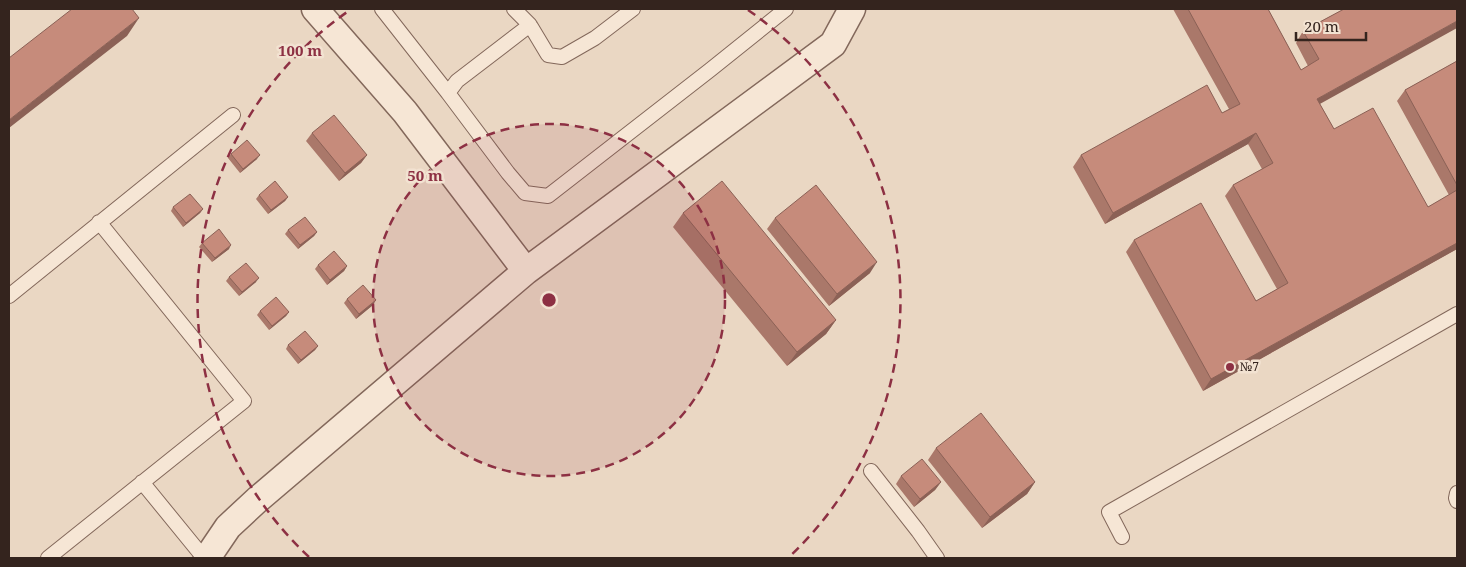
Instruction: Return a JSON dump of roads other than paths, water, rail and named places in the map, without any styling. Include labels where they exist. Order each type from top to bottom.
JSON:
[{"type":"street","points":[[315,9],[405,112],[526,271]]},
{"type":"street","points":[[205,558],[228,527],[257,500],[526,271],[833,44],[852,9]]},
{"type":"lane","points":[[382,9],[525,193],[548,196],[786,9]]},
{"type":"lane","points":[[514,9],[530,25],[548,54],[562,57],[595,38],[633,9]]},
{"type":"lane","points":[[448,93],[457,81],[530,25]]},
{"type":"lane","points":[[9,296],[233,115]]},
{"type":"lane","points":[[48,558],[244,401],[99,222]]},
{"type":"lane","points":[[1122,537],[1109,512],[1457,314]]},
{"type":"lane","points":[[871,471],[918,530],[937,558]]},
{"type":"lane","points":[[142,482],[205,558]]},
{"type":"lane","points":[[1457,494],[1457,501]]},
{"type":"place","name":"№7","points":[[1230,367]]}]
